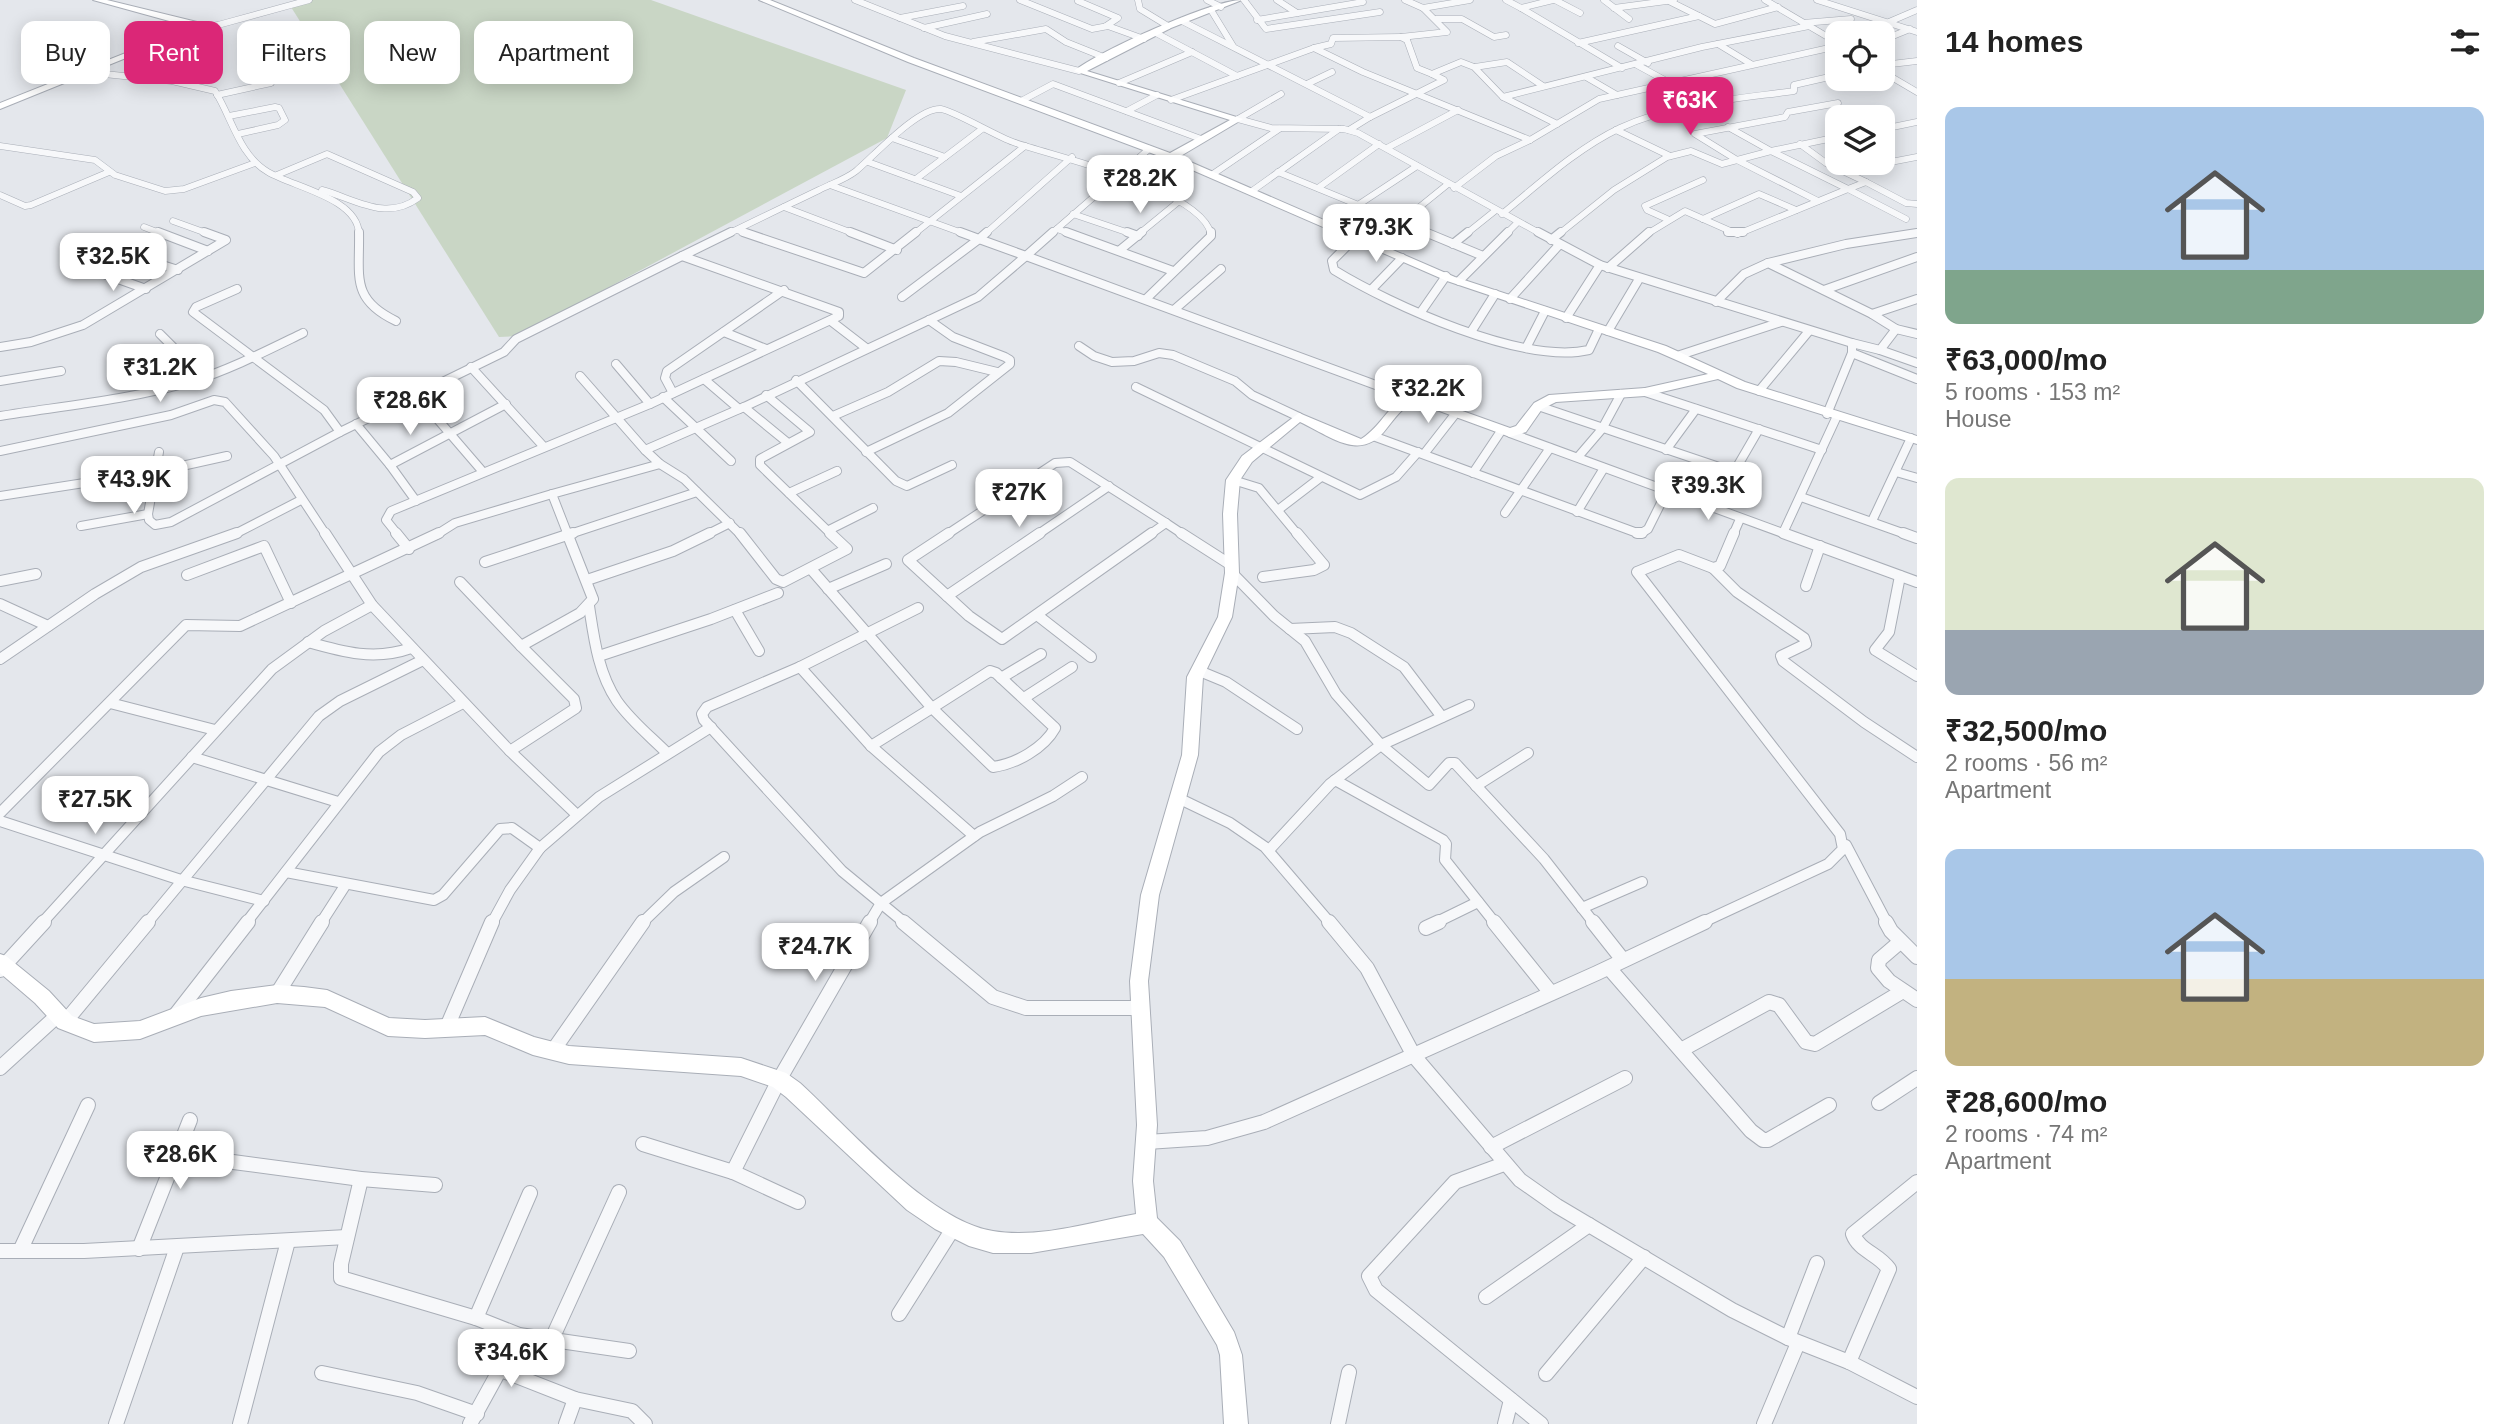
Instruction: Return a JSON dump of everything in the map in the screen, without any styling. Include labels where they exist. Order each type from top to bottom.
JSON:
[{"type":"street","points":[[97,0],[118,2],[184,21]]},
{"type":"street","points":[[223,24],[309,0]]},
{"type":"street","points":[[763,0],[911,60],[1023,100],[1145,151],[1171,156],[1459,281],[1680,355],[1717,376],[1759,391],[1914,439],[1872,521]]},
{"type":"street","points":[[855,0],[899,19],[969,43],[1079,71],[1238,119],[1279,129],[1349,130],[1383,146],[1559,245],[1604,266],[1781,322],[1803,337],[1852,343],[1917,363]]},
{"type":"street","points":[[1020,0],[1092,29],[1106,26],[1118,18],[1080,1],[1053,12]]},
{"type":"street","points":[[1138,0],[1140,9],[1168,26]]},
{"type":"street","points":[[1207,0],[1216,8],[1233,46]]},
{"type":"street","points":[[1079,71],[1168,26],[1238,0]]},
{"type":"street","points":[[1244,0],[1262,27],[1270,29],[1380,12]]},
{"type":"street","points":[[1278,0],[1297,13]]},
{"type":"street","points":[[1171,100],[1266,63],[1331,44],[1333,38],[1401,37],[1447,32],[1423,8],[1405,0]]},
{"type":"street","points":[[1423,8],[1470,0]]},
{"type":"street","points":[[1506,0],[1622,68]]},
{"type":"street","points":[[1521,8],[1554,0],[1580,13]]},
{"type":"street","points":[[1604,0],[1629,19]]},
{"type":"street","points":[[1614,8],[1675,0]]},
{"type":"street","points":[[1765,0],[1825,36]]},
{"type":"street","points":[[1817,0],[1886,21]]},
{"type":"street","points":[[1669,1],[1716,24],[1778,7]]},
{"type":"street","points":[[1257,20],[1363,2]]},
{"type":"street","points":[[1840,7],[1850,2]]},
{"type":"street","points":[[899,19],[963,6]]},
{"type":"street","points":[[1891,21],[1917,10]]},
{"type":"street","points":[[923,28],[987,14]]},
{"type":"street","points":[[1578,43],[1699,16]]},
{"type":"street","points":[[1436,19],[1462,19],[1494,37],[1506,35]]},
{"type":"street","points":[[1503,97],[1806,24],[1851,19]]},
{"type":"street","points":[[1182,21],[1370,117]]},
{"type":"street","points":[[1895,24],[1914,31]]},
{"type":"street","points":[[1106,26],[1144,39]]},
{"type":"street","points":[[969,43],[1046,29],[1066,42],[1105,58]]},
{"type":"street","points":[[1895,37],[1914,31]]},
{"type":"street","points":[[1156,33],[1237,76]]},
{"type":"street","points":[[1349,130],[1444,80],[1417,68],[1406,40],[1401,37]]},
{"type":"street","points":[[1718,44],[1751,64]]},
{"type":"street","points":[[1618,46],[1648,63]]},
{"type":"street","points":[[1401,222],[1496,156],[1530,140],[1594,102],[1825,47]]},
{"type":"street","points":[[1314,48],[1530,140]]},
{"type":"street","points":[[1119,83],[1192,52]]},
{"type":"street","points":[[1895,64],[1917,61]]},
{"type":"street","points":[[1432,74],[1462,62],[1475,67],[1507,62],[1543,86]]},
{"type":"street","points":[[1637,65],[1670,83]]},
{"type":"street","points":[[1475,67],[1487,84],[1503,97],[1557,124]]},
{"type":"street","points":[[1307,84],[1332,72]]},
{"type":"street","points":[[110,75],[205,87],[218,95],[255,163],[335,202],[356,220],[359,227],[362,298],[373,311],[396,321]]},
{"type":"street","points":[[1586,77],[1617,95]]},
{"type":"street","points":[[1453,244],[1616,130],[1643,119],[1681,109],[1794,91],[1795,84],[1825,78]]},
{"type":"street","points":[[1895,79],[1917,93]]},
{"type":"street","points":[[0,106],[55,84]]},
{"type":"street","points":[[218,95],[267,84]]},
{"type":"street","points":[[1023,100],[1053,84],[1201,139]]},
{"type":"street","points":[[1909,88],[1917,87]]},
{"type":"street","points":[[1171,156],[1281,94]]},
{"type":"street","points":[[1127,111],[1157,95]]},
{"type":"street","points":[[1818,201],[1737,160],[1695,135],[1786,117],[1788,112],[1838,103]]},
{"type":"street","points":[[229,116],[275,107],[279,108],[285,120],[282,124],[238,134]]},
{"type":"street","points":[[159,452],[148,514],[149,520],[155,526],[171,522],[415,393],[504,352],[516,338],[854,173],[892,138],[935,109],[1025,146],[1072,157],[1119,174],[1178,202],[1207,224],[1212,233],[1146,299]]},
{"type":"street","points":[[1318,188],[1383,146],[1458,110]]},
{"type":"street","points":[[1895,127],[1917,122]]},
{"type":"street","points":[[1728,127],[1906,219]]},
{"type":"street","points":[[1213,174],[1279,129]]},
{"type":"street","points":[[916,179],[982,130]]},
{"type":"street","points":[[1252,191],[1339,130]]},
{"type":"street","points":[[1616,130],[1670,156]]},
{"type":"street","points":[[892,138],[945,158]]},
{"type":"street","points":[[1550,240],[1631,178],[1670,156],[1688,150],[1720,164],[1825,139]]},
{"type":"street","points":[[1800,144],[1825,162]]},
{"type":"street","points":[[0,146],[95,160],[109,172],[144,186],[170,191],[184,189],[255,163]]},
{"type":"street","points":[[737,230],[859,273],[866,272],[1025,146]]},
{"type":"street","points":[[645,450],[742,408],[985,292],[1145,151]]},
{"type":"street","points":[[277,175],[327,154],[413,191],[418,198],[405,206],[376,209],[328,191],[312,190]]},
{"type":"street","points":[[902,297],[979,239],[1072,157]]},
{"type":"street","points":[[1895,161],[1917,157]]},
{"type":"street","points":[[868,162],[961,196]]},
{"type":"street","points":[[1357,205],[1417,166]]},
{"type":"street","points":[[0,195],[25,206],[31,205],[109,172]]},
{"type":"street","points":[[1278,172],[1483,256]]},
{"type":"street","points":[[1852,175],[1906,203],[1917,204]]},
{"type":"street","points":[[1667,219],[1647,211],[1645,206],[1703,180]]},
{"type":"street","points":[[1566,318],[1604,266],[1667,219],[1685,211],[1730,233],[1738,234],[1866,182]]},
{"type":"street","points":[[830,185],[1917,582]]},
{"type":"street","points":[[1703,219],[1757,194],[1768,196],[1796,210]]},
{"type":"street","points":[[1120,250],[1178,202]]},
{"type":"street","points":[[784,207],[897,250]]},
{"type":"street","points":[[1073,214],[1138,236]]},
{"type":"street","points":[[0,347],[83,326],[226,239],[173,221]]},
{"type":"street","points":[[1459,281],[1518,222]]},
{"type":"street","points":[[144,227],[208,251]]},
{"type":"street","points":[[1057,229],[1173,271]]},
{"type":"street","points":[[1716,302],[1744,274],[1768,263],[1835,246],[1917,233]]},
{"type":"street","points":[[1355,238],[1335,256],[1331,264],[1339,273],[1421,312],[1471,332],[1526,348],[1583,354],[1589,350],[1639,279]]},
{"type":"street","points":[[1510,299],[1559,245]]},
{"type":"street","points":[[102,246],[178,270]]},
{"type":"street","points":[[409,549],[389,525],[386,517],[391,511],[650,404],[839,316],[839,312],[784,290],[682,256]]},
{"type":"street","points":[[1824,290],[1917,257]]},
{"type":"street","points":[[1371,290],[1402,258]]},
{"type":"street","points":[[1768,263],[1872,314],[1896,329],[1917,334]]},
{"type":"street","points":[[1175,309],[1222,269]]},
{"type":"street","points":[[90,270],[146,289]]},
{"type":"street","points":[[1421,312],[1446,276]]},
{"type":"street","points":[[237,289],[196,307],[193,312],[324,410],[340,432]]},
{"type":"street","points":[[673,393],[665,374],[784,290]]},
{"type":"street","points":[[1471,332],[1495,294]]},
{"type":"street","points":[[1872,314],[1917,299]]},
{"type":"street","points":[[1526,348],[1545,311]]},
{"type":"street","points":[[866,452],[948,413],[996,372],[1009,365],[1010,360],[953,337],[929,320]]},
{"type":"street","points":[[831,321],[866,348]]},
{"type":"street","points":[[1680,355],[1781,322]]},
{"type":"street","points":[[1880,350],[1896,329]]},
{"type":"street","points":[[724,332],[766,349]]},
{"type":"street","points":[[0,416],[101,401],[203,377],[303,333]]},
{"type":"street","points":[[160,334],[203,377]]},
{"type":"street","points":[[1759,391],[1803,337]]},
{"type":"street","points":[[1783,533],[1822,450],[1852,353],[1852,343]]},
{"type":"street","points":[[1079,346],[1094,356],[1112,362],[1133,361],[1159,353],[1173,355],[1235,382],[1252,395],[1354,442],[1363,443],[1373,436],[1402,403],[1411,398]]},
{"type":"street","points":[[1852,353],[1917,379]]},
{"type":"street","points":[[833,416],[888,392],[939,361],[956,362],[996,372]]},
{"type":"street","points":[[616,364],[650,404]]},
{"type":"street","points":[[471,367],[544,447]]},
{"type":"street","points":[[0,381],[61,371]]},
{"type":"street","points":[[580,376],[645,450],[660,464],[684,479],[730,523],[780,581],[787,581],[847,549],[758,462],[810,431],[766,395]]},
{"type":"street","points":[[1473,473],[1506,432],[1521,429],[1545,401],[1563,396],[1645,391],[1717,376]]},
{"type":"street","points":[[704,379],[788,443]]},
{"type":"street","points":[[796,380],[896,481],[907,486],[952,466]]},
{"type":"street","points":[[1136,387],[1262,446],[1355,494],[1364,495],[1396,477],[1456,413]]},
{"type":"street","points":[[1645,391],[1822,450]]},
{"type":"street","points":[[415,393],[483,472]]},
{"type":"street","points":[[1578,457],[1602,429],[1621,394]]},
{"type":"street","points":[[663,397],[731,461]]},
{"type":"street","points":[[0,451],[154,419],[218,400],[225,402],[279,464],[372,605],[463,703],[577,815]]},
{"type":"street","points":[[390,465],[506,404]]},
{"type":"street","points":[[1538,406],[1734,472]]},
{"type":"street","points":[[1666,450],[1696,409]]},
{"type":"street","points":[[1236,1424],[1231,1355],[1226,1340],[1172,1249],[1147,1223],[1143,1181],[1146,1142],[1139,981],[1150,895],[1190,755],[1192,696],[1197,670],[1221,629],[1232,569],[1233,480],[1239,467],[1298,417]]},
{"type":"street","points":[[356,424],[416,501]]},
{"type":"street","points":[[1714,508],[1759,429]]},
{"type":"street","points":[[1373,436],[1634,534],[1644,534],[1667,491]]},
{"type":"street","points":[[1505,513],[1550,448]]},
{"type":"street","points":[[0,496],[155,472],[226,456]]},
{"type":"street","points":[[1166,523],[1005,639],[1000,639],[947,596],[910,564],[909,558],[1060,461],[1070,462],[1166,523],[1232,569],[1305,641],[1336,694],[1381,745],[1426,784],[1432,783],[1452,761],[1544,859],[1623,960]]},
{"type":"street","points":[[0,813],[186,625],[233,628],[409,549],[455,523],[660,464]]},
{"type":"street","points":[[1577,512],[1604,468]]},
{"type":"street","points":[[789,493],[837,471]]},
{"type":"street","points":[[1896,472],[1917,478]]},
{"type":"street","points":[[1278,510],[1321,477]]},
{"type":"street","points":[[1233,480],[1254,485],[1324,565],[1314,570],[1263,577]]},
{"type":"street","points":[[947,596],[1109,486]]},
{"type":"street","points":[[485,562],[697,492]]},
{"type":"street","points":[[552,494],[593,595],[589,606],[599,656],[607,680],[619,703],[667,752]]},
{"type":"street","points":[[1801,498],[1917,538]]},
{"type":"street","points":[[0,659],[116,581],[169,555],[223,540],[301,500]]},
{"type":"street","points":[[829,530],[873,508]]},
{"type":"street","points":[[81,526],[148,514]]},
{"type":"street","points":[[1713,568],[1722,564],[1740,519]]},
{"type":"street","points":[[587,580],[673,551],[730,523]]},
{"type":"street","points":[[187,575],[264,546],[291,603]]},
{"type":"street","points":[[1806,586],[1820,547]]},
{"type":"street","points":[[1916,755],[1864,722],[1783,661],[1781,656],[1806,643],[1804,638],[1737,592],[1713,568],[1679,555],[1637,572],[1846,845],[1882,916],[1900,942],[1917,957]]},
{"type":"street","points":[[828,589],[886,564]]},
{"type":"street","points":[[811,569],[932,708],[996,768],[1034,750],[1055,731],[1054,725],[1001,678],[989,671],[932,708],[871,746]]},
{"type":"street","points":[[0,581],[36,574]]},
{"type":"street","points":[[1900,576],[1889,632],[1875,650],[1917,676]]},
{"type":"street","points":[[460,582],[576,703],[572,712],[510,751]]},
{"type":"street","points":[[599,656],[778,593]]},
{"type":"street","points":[[0,604],[48,626]]},
{"type":"street","points":[[372,605],[308,642],[272,669],[2,966],[42,997],[62,1018],[87,1031],[116,1033],[139,1030],[173,1020],[201,1007],[277,994],[327,999],[388,1027],[425,1030],[485,1026],[552,1052],[616,1060],[723,1064],[749,1069],[779,1080],[805,1100],[842,1138],[907,1195],[954,1227],[989,1242],[1016,1243],[1147,1223]]},
{"type":"street","points":[[521,646],[575,617],[589,606]]},
{"type":"street","points":[[918,608],[800,667],[708,707],[702,714],[842,871],[993,997],[1026,1008],[1139,1008]]},
{"type":"street","points":[[734,610],[759,651]]},
{"type":"street","points":[[1037,615],[1091,657]]},
{"type":"street","points":[[1290,629],[1335,627],[1351,632],[1404,667],[1442,717]]},
{"type":"street","points":[[308,642],[363,657],[394,654],[411,648]]},
{"type":"street","points":[[1001,678],[1041,654]]},
{"type":"street","points":[[0,1068],[62,1018],[319,716],[330,707],[423,660]]},
{"type":"street","points":[[800,667],[871,746],[975,835]]},
{"type":"street","points":[[1024,698],[1072,667]]},
{"type":"street","points":[[1197,670],[1226,682],[1297,729]]},
{"type":"street","points":[[110,703],[215,730]]},
{"type":"street","points":[[173,1020],[338,802],[389,744],[463,703]]},
{"type":"street","points":[[1269,850],[1335,780],[1381,745],[1469,705]]},
{"type":"street","points":[[447,1027],[495,913],[516,878],[540,848],[577,815],[645,765],[711,727]]},
{"type":"street","points":[[1476,786],[1528,753]]},
{"type":"street","points":[[192,757],[338,802]]},
{"type":"street","points":[[733,1172],[779,1080],[881,903],[975,835],[1053,796],[1082,777]]},
{"type":"street","points":[[1335,780],[1443,840],[1445,860],[1551,993]]},
{"type":"street","points":[[1178,798],[1240,828],[1269,850],[1344,937],[1367,968],[1414,1056],[1504,1164],[1534,1190],[1732,1310],[1793,1341],[1849,1362],[1917,1397]]},
{"type":"street","points":[[0,821],[181,880],[264,901]]},
{"type":"street","points":[[285,872],[434,900],[443,895],[500,829],[512,828],[540,848]]},
{"type":"street","points":[[1146,1142],[1174,1143],[1236,1133],[1609,968],[1837,858],[1846,845]]},
{"type":"street","points":[[552,1052],[648,916],[674,892],[724,857]]},
{"type":"street","points":[[1582,908],[1642,882]]},
{"type":"street","points":[[277,994],[346,884]]},
{"type":"street","points":[[1426,928],[1478,902]]},
{"type":"street","points":[[1900,942],[1877,963],[1880,973],[1917,1000]]},
{"type":"street","points":[[1609,968],[1751,1131],[1763,1140],[1768,1140],[1829,1105]]},
{"type":"street","points":[[1681,1050],[1769,1002],[1779,1005],[1806,1042],[1815,1044],[1903,991]]},
{"type":"street","points":[[1491,1147],[1625,1078]]},
{"type":"street","points":[[1879,1103],[1917,1078]]},
{"type":"street","points":[[20,1251],[88,1105]]},
{"type":"street","points":[[139,1249],[190,1120]]},
{"type":"street","points":[[643,1144],[733,1172],[798,1202]]},
{"type":"street","points":[[218,1160],[361,1179],[435,1185]]},
{"type":"street","points":[[1504,1164],[1455,1182],[1369,1276],[1376,1290],[1541,1424]]},
{"type":"street","points":[[361,1179],[339,1273],[341,1278],[476,1318],[519,1335],[629,1350]]},
{"type":"street","points":[[1849,1362],[1889,1269],[1882,1259],[1858,1244],[1853,1234],[1917,1182]]},
{"type":"street","points":[[551,1340],[620,1192]]},
{"type":"street","points":[[476,1318],[530,1193]]},
{"type":"street","points":[[1486,1297],[1589,1225]]},
{"type":"street","points":[[899,1314],[954,1227]]},
{"type":"street","points":[[0,1251],[139,1249],[347,1237]]},
{"type":"street","points":[[240,1424],[288,1241]]},
{"type":"street","points":[[116,1424],[177,1247]]},
{"type":"street","points":[[1546,1374],[1644,1257]]},
{"type":"street","points":[[1764,1424],[1817,1263]]},
{"type":"street","points":[[321,1373],[417,1393],[474,1419],[519,1335]]},
{"type":"street","points":[[501,1370],[575,1399],[632,1412],[645,1424]]},
{"type":"street","points":[[1338,1424],[1349,1372]]},
{"type":"street","points":[[566,1424],[575,1399]]},
{"type":"street","points":[[1505,1424],[1511,1400]]},
{"type":"green space","points":[[307,0],[651,0],[906,90],[887,138],[518,336],[499,337],[340,84],[350,84],[350,21],[300,21],[291,7]]}]
